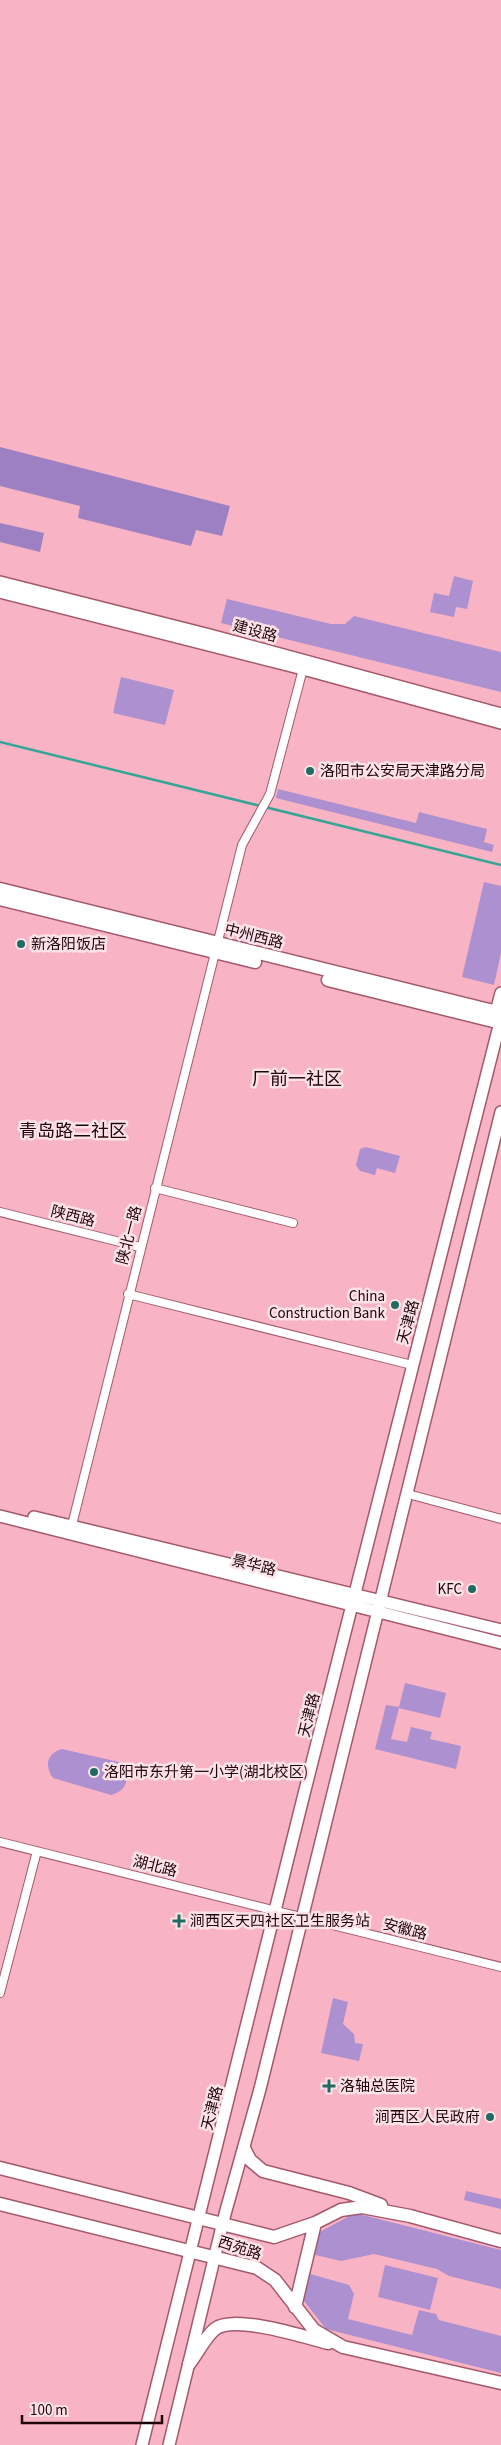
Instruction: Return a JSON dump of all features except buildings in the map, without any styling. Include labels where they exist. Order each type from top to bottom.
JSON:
[{"type":"main road","name":"建设路","points":[[0,582],[206,634],[501,714]]},
{"type":"main road","name":"建设路","points":[[0,592],[303,669],[501,723]]},
{"type":"main road","name":"中州西路","points":[[0,889],[215,947],[499,1018]]},
{"type":"main road","name":"中州西路","points":[[0,899],[215,947]]},
{"type":"main road","name":"天津路","points":[[142,2445],[499,1018],[501,992]]},
{"type":"main road","points":[[169,2445],[214,2256],[244,2148],[408,1494],[501,1112]]},
{"type":"main road","name":"景华路","points":[[0,1509],[71,1529],[354,1600],[501,1630]]},
{"type":"main road","name":"景华路","points":[[0,1516],[71,1529]]},
{"type":"main road","name":"景华路","points":[[379,1606],[501,1644]]},
{"type":"main road","points":[[244,2148],[250,2160],[263,2171],[349,2193],[410,2216]]},
{"type":"main road","name":"西苑路","points":[[0,2168],[274,2237],[315,2223],[341,2210],[362,2207],[410,2216],[501,2241]]},
{"type":"main road","name":"西苑路","points":[[0,2204],[257,2268],[275,2280],[314,2330],[343,2347],[501,2384]]},
{"type":"main road","points":[[295,2306],[315,2223]]},
{"type":"main road","points":[[189,2364],[215,2329],[242,2323],[343,2347]]},
{"type":"street","name":"陕北一路","points":[[71,1529],[128,1294],[242,845],[252,823],[270,794],[303,669]]},
{"type":"street","points":[[155,1188],[293,1223]]},
{"type":"street","name":"陕西路","points":[[0,1212],[140,1247]]},
{"type":"street","points":[[128,1294],[412,1365]]},
{"type":"street","points":[[408,1494],[501,1519]]},
{"type":"street","name":"湖北路","points":[[0,1842],[302,1918]]},
{"type":"street","points":[[0,1993],[36,1851]]},
{"type":"street","name":"安徽路","points":[[302,1918],[501,1967]]},
{"type":"shaded area","points":[[0,447],[230,506],[222,536],[196,530],[191,546],[78,518],[80,506],[0,486]]},
{"type":"shaded area","points":[[0,523],[44,533],[40,552],[0,542]]},
{"type":"shaded area","points":[[454,576],[473,581],[467,609],[456,607],[454,617],[430,612],[434,593],[449,596]]},
{"type":"shaded area","points":[[227,599],[331,624],[345,624],[354,616],[501,652],[501,692],[221,623]]},
{"type":"shaded area","points":[[121,677],[174,690],[165,725],[113,713]]},
{"type":"shaded area","points":[[278,789],[416,823],[419,812],[487,829],[484,842],[494,845],[492,852],[276,798]]},
{"type":"shaded area","points":[[484,882],[501,886],[501,953],[494,985],[462,977]]},
{"type":"shaded area","points":[[366,1147],[400,1156],[395,1173],[377,1168],[375,1175],[360,1171],[356,1165],[360,1149]]},
{"type":"shaded area","points":[[405,1683],[446,1693],[440,1718],[399,1708],[391,1739],[407,1742],[411,1727],[432,1732],[430,1739],[461,1746],[456,1769],[375,1749],[386,1705],[399,1707]]},
{"type":"shaded area","points":[[62,1749],[119,1762],[127,1775],[125,1785],[121,1790],[111,1795],[53,1778],[48,1769],[49,1760],[53,1754]]},
{"type":"shaded area","points":[[333,1998],[348,2002],[343,2024],[354,2034],[355,2043],[363,2044],[359,2061],[321,2053]]},
{"type":"shaded area","points":[[466,2191],[501,2199],[501,2209],[464,2200]]},
{"type":"shaded area","points":[[355,2213],[501,2250],[501,2289],[449,2276],[437,2269],[374,2254],[341,2261],[311,2254],[307,2273],[349,2285],[354,2294],[348,2319],[412,2335],[419,2310],[436,2314],[439,2320],[501,2336],[501,2373],[326,2329],[301,2297],[314,2235]]},
{"type":"shaded area","points":[[385,2265],[438,2278],[430,2310],[378,2297]]},
{"type":"waterway","points":[[0,742],[501,865]]},
{"type":"place","name":"洛阳市公安局天津路分局","points":[[310,771]]},
{"type":"place","name":"新洛阳饭店","points":[[21,944]]},
{"type":"place","name":"China Construction Bank","points":[[395,1305]]},
{"type":"place","name":"KFC","points":[[472,1589]]},
{"type":"place","name":"洛阳市东升第一小学(湖北校区)","points":[[94,1772]]},
{"type":"place","name":"涧西区天四社区卫生服务站","points":[[179,1921]]},
{"type":"place","name":"洛轴总医院","points":[[329,2086]]},
{"type":"place","name":"涧西区人民政府","points":[[490,2117]]},
{"type":"district","name":"厂前一社区","points":[[297,1079]]},
{"type":"district","name":"青岛路二社区","points":[[73,1131]]}]
